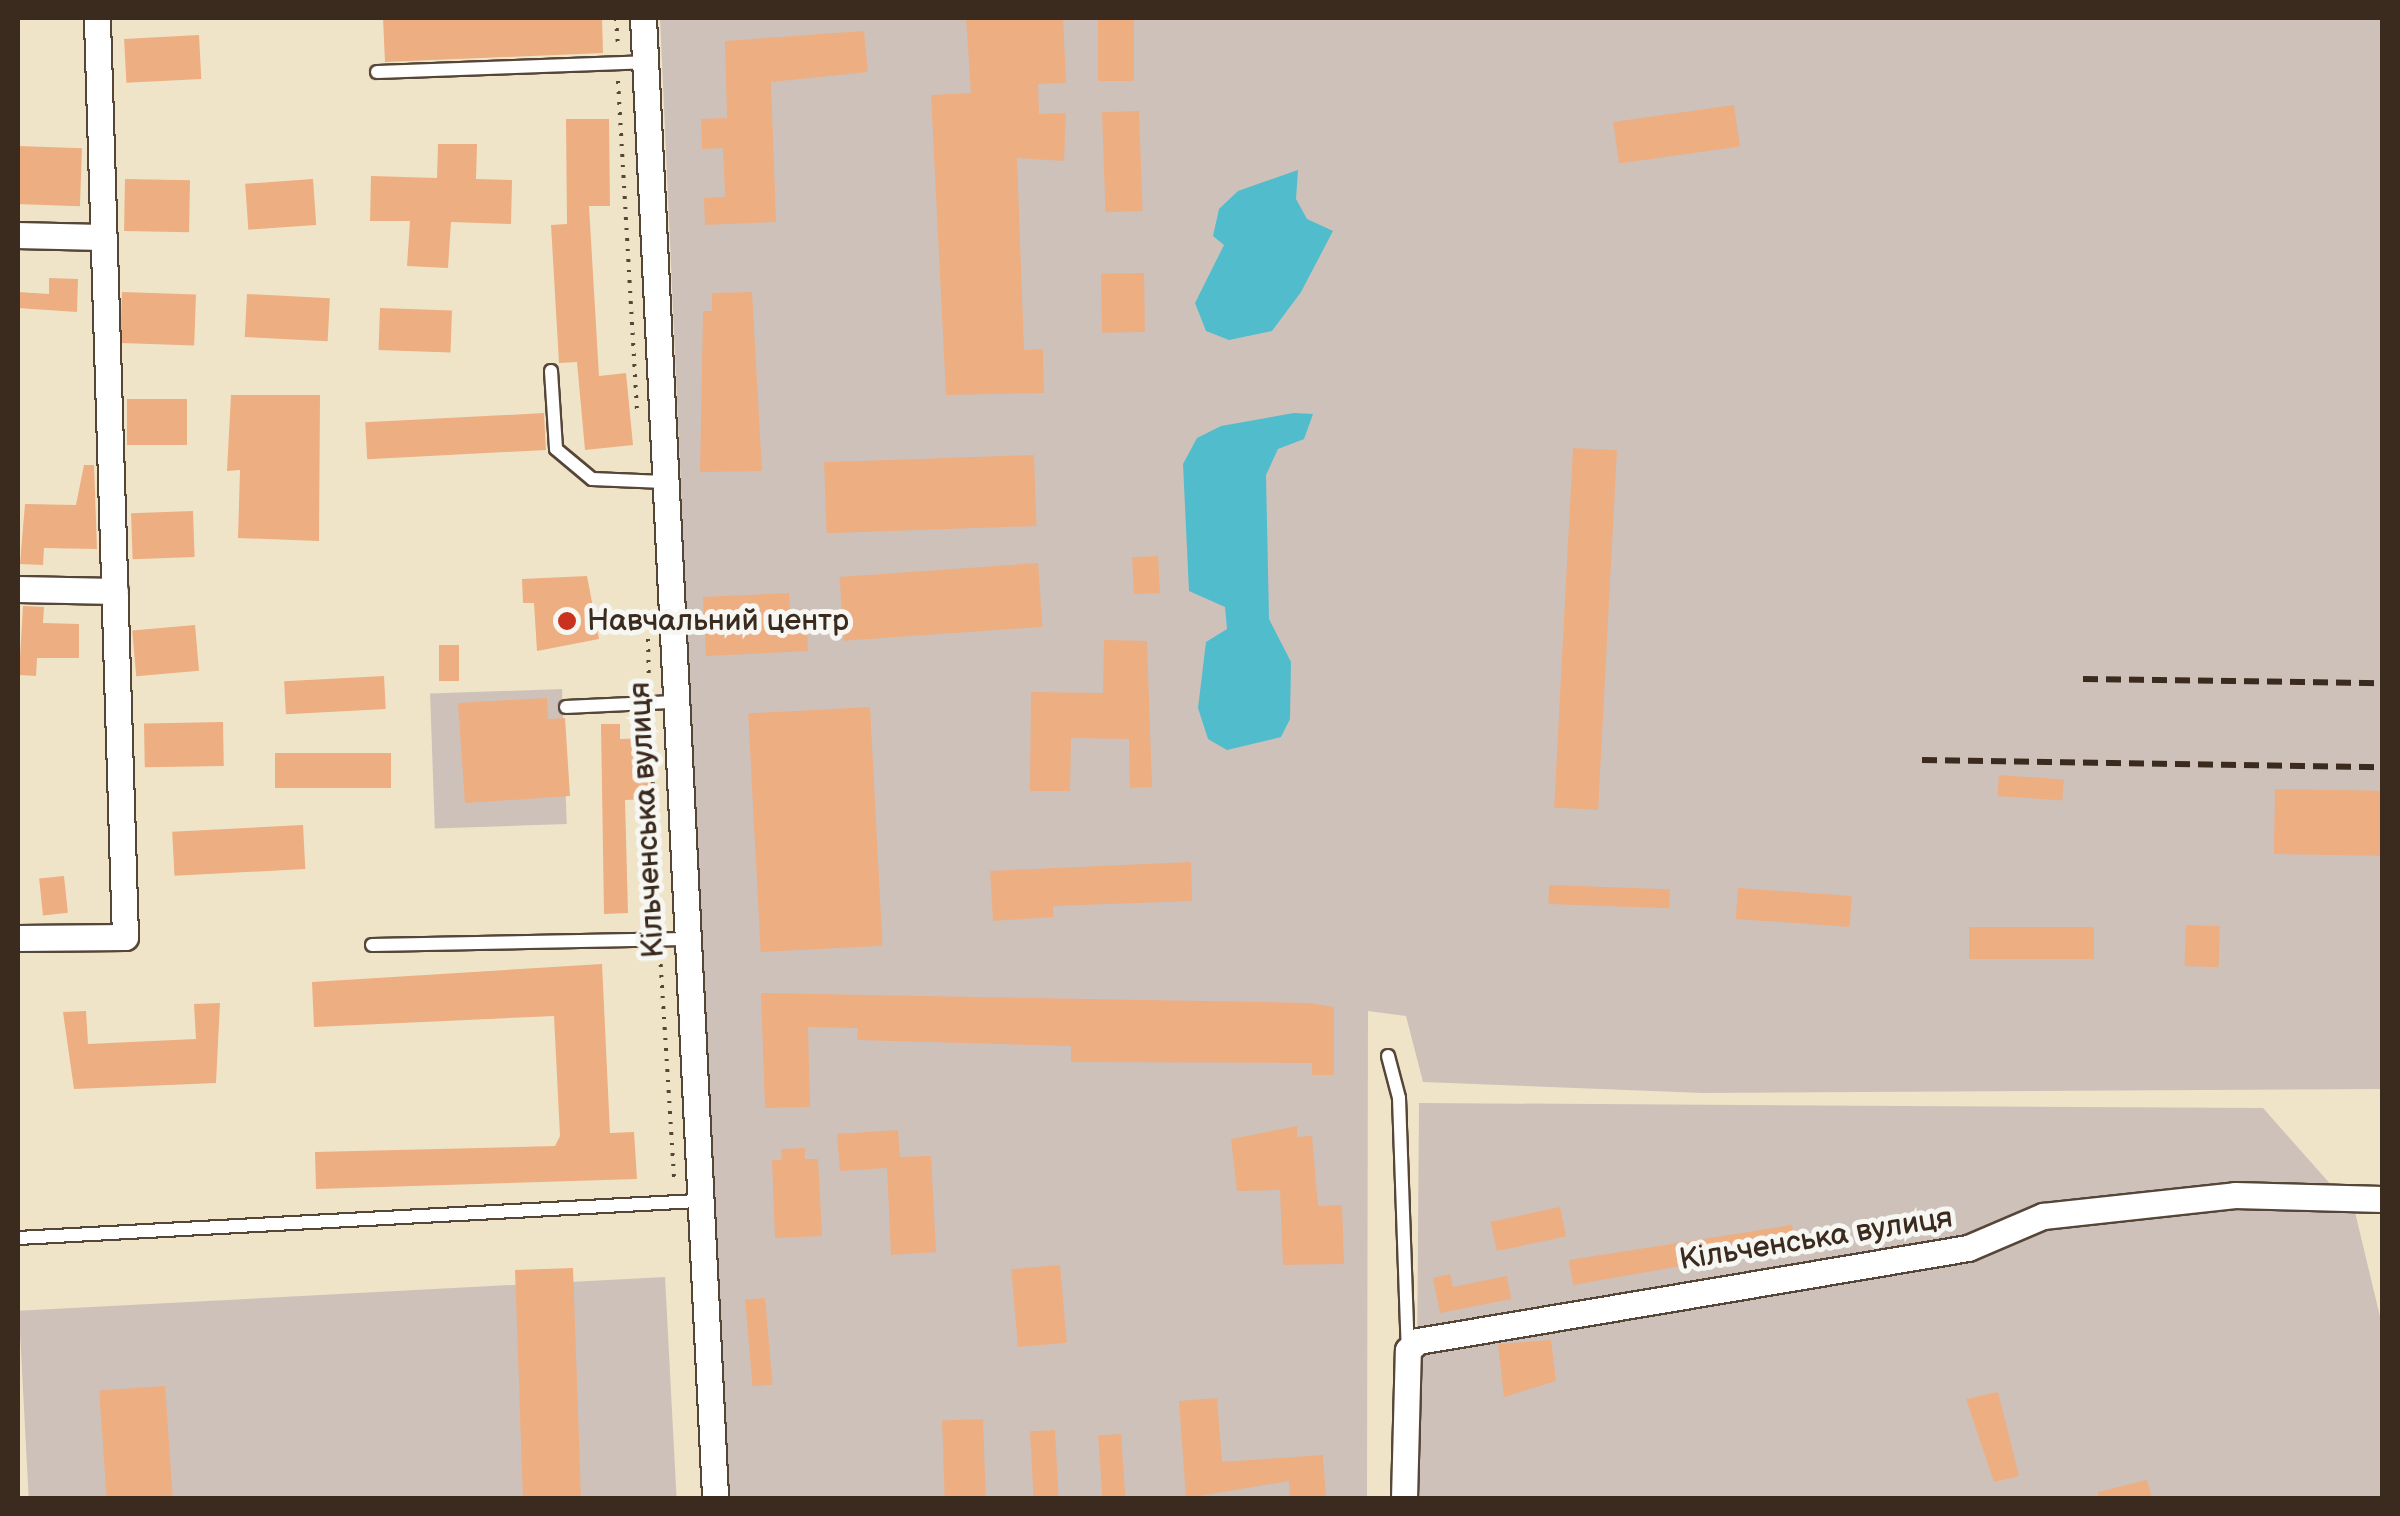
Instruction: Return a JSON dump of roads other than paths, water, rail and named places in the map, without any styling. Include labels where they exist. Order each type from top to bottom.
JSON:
[{"type":"street","points":[[18,938],[124,937],[100,237],[98,18]]},
{"type":"street","name":"Кільченська вулиця","points":[[643,18],[632,61],[664,482],[662,702],[672,939],[686,1201],[715,1498]]},
{"type":"street","points":[[18,235],[100,237]]},
{"type":"street","points":[[18,589],[115,591]]},
{"type":"street","name":"Кільченська вулиця","points":[[1408,1350],[1530,1319],[1968,1248],[2043,1216],[2235,1195],[2382,1199]]},
{"type":"street","points":[[1404,1498],[1408,1350]]},
{"type":"lane","points":[[377,72],[632,61]]},
{"type":"lane","points":[[550,371],[556,449],[592,479],[664,482]]},
{"type":"lane","points":[[566,708],[662,702]]},
{"type":"lane","points":[[372,945],[672,939]]},
{"type":"lane","points":[[1388,1056],[1399,1098],[1408,1350]]},
{"type":"lane","points":[[18,1238],[686,1201]]},
{"type":"water","points":[[1298,170],[1296,199],[1307,219],[1333,231],[1301,292],[1272,331],[1229,340],[1206,331],[1195,303],[1224,245],[1213,236],[1219,209],[1238,191]]},
{"type":"water","points":[[1294,413],[1313,414],[1304,439],[1278,449],[1266,475],[1269,619],[1291,662],[1290,719],[1281,737],[1227,750],[1208,739],[1198,708],[1206,642],[1227,629],[1225,607],[1189,591],[1183,464],[1197,438],[1221,426]]},
{"type":"railway","points":[[2083,679],[2382,683]]},
{"type":"railway","points":[[1922,760],[2382,767]]},
{"type":"place","name":"Навчальний центр","points":[[567,621]]}]
